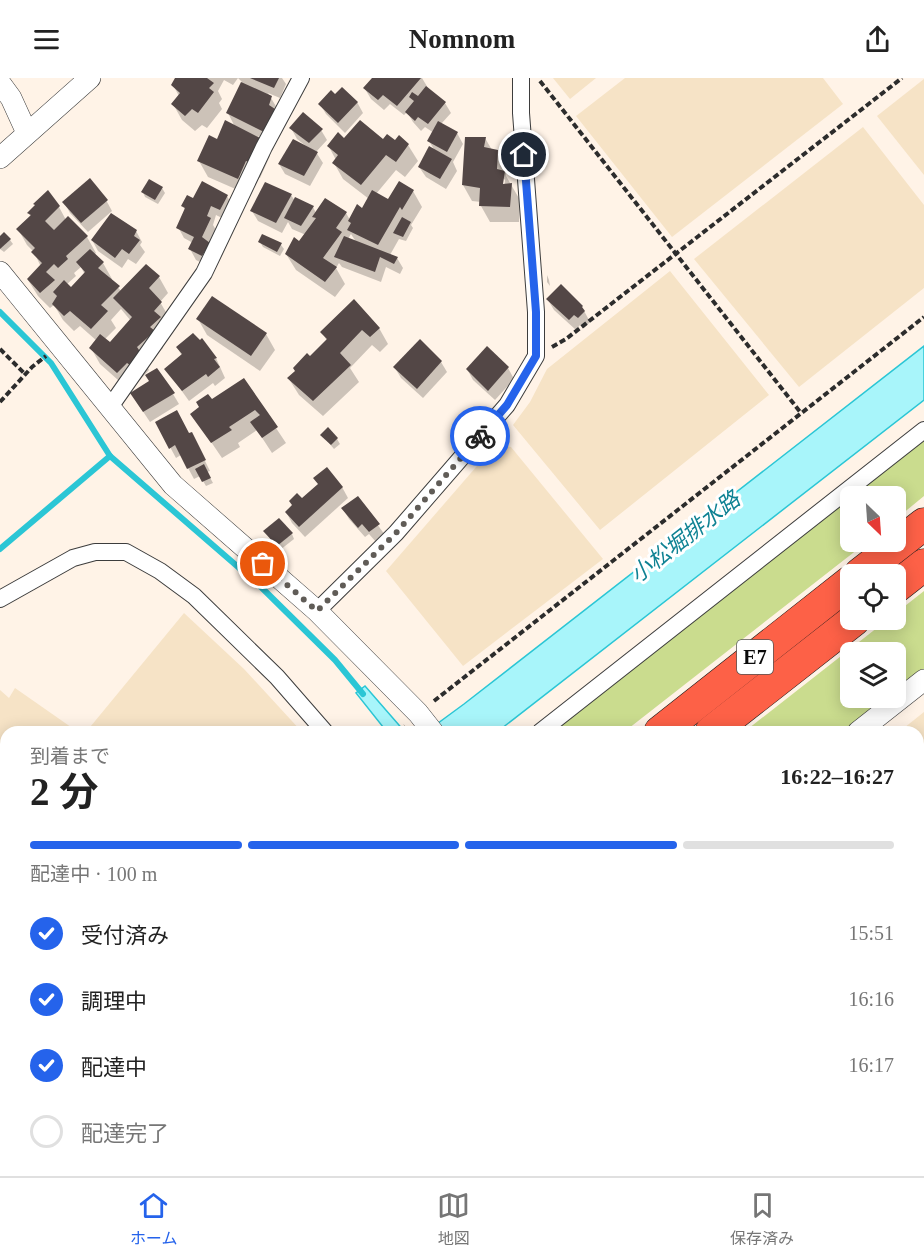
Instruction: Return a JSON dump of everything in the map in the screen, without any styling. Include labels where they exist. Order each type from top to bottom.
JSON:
[{"type":"highway","points":[[873,564],[924,524]]},
{"type":"highway","points":[[906,579],[924,565]]},
{"type":"highway","name":"E7","points":[[668,726],[840,590]]},
{"type":"highway","name":"E7","points":[[719,726],[841,630]]},
{"type":"street","points":[[0,158],[90,78]]},
{"type":"street","points":[[110,407],[204,273],[264,147],[301,78]]},
{"type":"street","points":[[317,611],[396,533],[507,405],[536,356],[536,312],[521,113],[521,78]]},
{"type":"street","points":[[0,83],[11,98],[27,133]]},
{"type":"street","points":[[0,272],[173,485],[317,611],[421,723]]},
{"type":"street","points":[[548,726],[924,430]]},
{"type":"street","points":[[0,599],[72,558],[95,552],[126,552],[160,571],[194,596],[276,677],[320,726]]},
{"type":"street","points":[[866,726],[924,680]]},
{"type":"path","points":[[537,78],[801,413]]},
{"type":"path","points":[[536,356],[566,339],[902,78]]},
{"type":"path","points":[[421,723],[801,413],[924,317]]},
{"type":"path","points":[[0,349],[25,374]]},
{"type":"path","points":[[0,402],[32,367]]},
{"type":"shaded area","points":[[553,78],[596,78],[570,99]]},
{"type":"shaded area","points":[[625,78],[823,78],[843,104],[672,237],[576,116]]},
{"type":"shaded area","points":[[924,79],[924,175],[877,116]]},
{"type":"shaded area","points":[[863,127],[924,205],[924,288],[799,387],[694,259]]},
{"type":"shaded area","points":[[670,271],[769,395],[600,530],[513,425],[530,402],[547,369]]},
{"type":"shaded area","points":[[496,444],[511,447],[603,559],[463,666],[386,571]]},
{"type":"shaded area","points":[[184,613],[244,669],[296,726],[91,726]]},
{"type":"shaded area","points":[[15,688],[69,726],[0,726],[0,690],[9,698]]},
{"type":"shaded area","points":[[924,712],[924,726],[906,726]]},
{"type":"green space","points":[[924,440],[924,496],[906,511],[906,486],[865,486]]},
{"type":"green space","points":[[840,506],[840,552],[854,552],[632,726],[559,726]]},
{"type":"green space","points":[[924,591],[924,671],[906,686],[906,642],[859,642],[874,630],[906,630],[906,605]]},
{"type":"green space","points":[[840,657],[840,708],[878,708],[855,726],[752,726]]},
{"type":"water","name":"小松堀排水路","points":[[924,346],[924,400],[505,726],[434,726]]},
{"type":"water","points":[[365,686],[400,726],[382,726],[356,693]]},
{"type":"building","points":[[175,78],[207,78],[214,83],[209,88],[214,92],[198,113],[192,109],[185,116],[171,104],[180,93],[171,85]]},
{"type":"building","points":[[250,78],[279,78],[274,88]]},
{"type":"building","points":[[372,78],[421,78],[397,106],[383,95],[378,100],[363,88]]},
{"type":"building","points":[[241,82],[272,96],[269,105],[275,109],[264,132],[226,113]]},
{"type":"building","points":[[426,86],[446,102],[428,124],[418,117],[415,121],[405,112],[414,101],[409,97],[412,92],[418,96]]},
{"type":"building","points":[[342,87],[358,102],[338,123],[318,104],[331,90],[335,94]]},
{"type":"building","points":[[303,112],[323,129],[309,143],[289,128]]},
{"type":"building","points":[[225,120],[262,139],[251,163],[246,161],[238,179],[197,161],[209,135],[217,139]]},
{"type":"building","points":[[360,120],[383,139],[387,134],[395,140],[399,135],[409,144],[396,162],[386,155],[361,185],[332,163],[338,155],[327,146],[338,132],[344,138]]},
{"type":"building","points":[[438,121],[458,132],[447,152],[427,141]]},
{"type":"building","points":[[465,137],[486,137],[484,147],[498,150],[497,169],[505,171],[503,184],[512,183],[510,207],[479,206],[480,188],[462,185]]},
{"type":"building","points":[[293,139],[318,152],[304,176],[278,164]]},
{"type":"building","points":[[429,146],[452,159],[440,179],[418,167]]},
{"type":"building","points":[[90,178],[108,200],[81,223],[62,202]]},
{"type":"building","points":[[149,179],[163,187],[155,200],[141,192]]},
{"type":"building","points":[[202,181],[228,195],[220,210],[211,206],[207,216],[211,218],[202,237],[210,243],[202,256],[188,249],[194,237],[176,228],[185,208],[181,206],[187,195],[193,198]]},
{"type":"building","points":[[399,181],[414,190],[402,210],[400,207],[378,245],[347,230],[351,223],[348,221],[357,204],[362,208],[372,190],[388,199]]},
{"type":"building","points":[[265,182],[292,194],[276,223],[250,211]]},
{"type":"building","points":[[48,190],[60,206],[45,221],[54,230],[68,216],[88,236],[66,256],[68,259],[58,268],[54,264],[46,272],[55,280],[40,293],[27,279],[42,263],[31,252],[35,248],[16,229],[31,215],[27,213],[35,205],[33,204]]},
{"type":"building","points":[[295,197],[314,206],[301,226],[284,218]]},
{"type":"building","points":[[325,198],[347,212],[336,228],[342,232],[323,258],[337,267],[325,282],[285,254],[294,237],[299,241],[316,218],[312,217]]},
{"type":"building","points":[[111,213],[137,230],[134,236],[140,240],[129,254],[122,249],[115,258],[91,240]]},
{"type":"building","points":[[402,217],[411,222],[403,237],[393,233]]},
{"type":"building","points":[[4,232],[11,239],[0,249],[0,236]]},
{"type":"building","points":[[262,234],[282,243],[277,252],[258,242]]},
{"type":"building","points":[[344,236],[398,257],[394,264],[380,257],[375,272],[334,257]]},
{"type":"building","points":[[90,249],[104,262],[98,268],[120,286],[101,305],[108,311],[91,329],[70,311],[64,316],[52,304],[57,296],[53,292],[64,280],[71,287],[85,272],[76,262]]},
{"type":"building","points":[[146,264],[160,276],[149,288],[162,302],[154,311],[161,317],[150,327],[155,331],[137,347],[141,353],[130,365],[127,363],[117,373],[89,348],[100,334],[110,342],[132,317],[113,298]]},
{"type":"building","points":[[561,284],[583,306],[585,311],[578,318],[574,315],[569,320],[546,299]]},
{"type":"building","points":[[212,296],[267,333],[251,356],[196,319]]},
{"type":"building","points":[[354,299],[380,328],[370,337],[362,330],[340,353],[351,365],[313,401],[287,378],[295,371],[293,368],[307,353],[310,356],[327,339],[320,332]]},
{"type":"building","points":[[193,333],[200,340],[202,338],[217,358],[214,359],[220,367],[208,377],[206,374],[182,391],[164,369],[182,354],[176,347]]},
{"type":"building","points":[[420,339],[442,361],[417,389],[393,367]]},
{"type":"building","points":[[487,346],[509,367],[488,391],[466,369]]},
{"type":"building","points":[[157,368],[175,393],[143,412],[130,393],[149,381],[145,375]]},
{"type":"building","points":[[244,378],[278,427],[262,438],[250,422],[260,415],[255,410],[229,427],[232,430],[211,443],[190,414],[199,407],[196,402],[208,394],[212,399]]},
{"type":"building","points":[[177,410],[189,433],[192,432],[206,460],[187,469],[175,445],[169,449],[155,422]]},
{"type":"building","points":[[328,427],[338,438],[331,445],[320,435]]},
{"type":"building","points":[[204,464],[211,478],[202,482],[195,469]]},
{"type":"building","points":[[327,467],[343,487],[299,527],[285,512],[292,505],[289,501],[297,493],[302,498],[318,484],[313,478]]},
{"type":"building","points":[[358,496],[380,524],[369,532],[362,524],[358,528],[341,508]]},
{"type":"building","points":[[279,518],[293,533],[277,546],[263,531]]},
{"type":"waterway","points":[[0,312],[51,363],[110,456],[260,586],[335,660],[363,694]]},
{"type":"waterway","points":[[0,549],[110,456]]},
{"type":"way so far","points":[[263,564],[317,611],[396,533],[480,436]]},
{"type":"route","points":[[480,436],[507,405],[536,356],[536,312],[524,155]]}]
